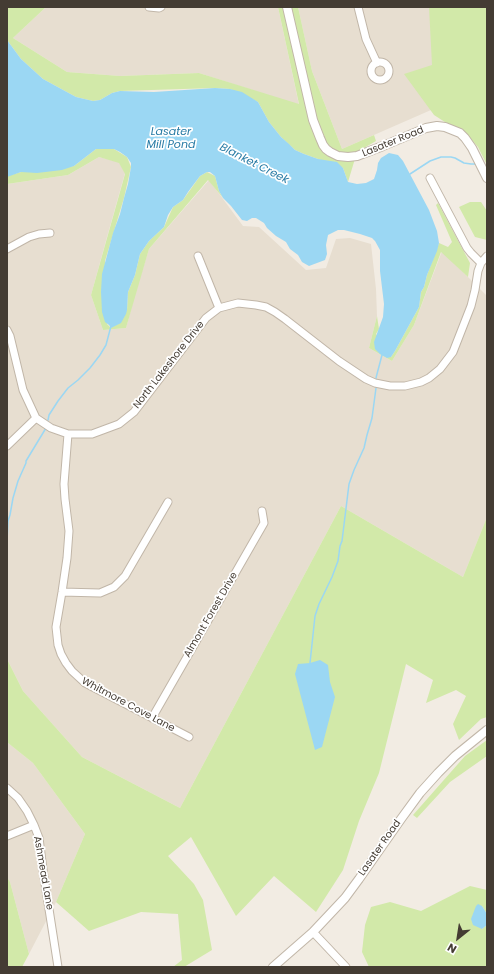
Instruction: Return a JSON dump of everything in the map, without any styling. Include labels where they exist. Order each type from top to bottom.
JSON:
[{"type":"street","points":[[149,7],[161,7]]},
{"type":"street","name":"Lasater Road","points":[[287,7],[313,120],[323,145],[330,152],[342,157],[357,156],[426,128],[437,126],[450,128],[460,133],[465,138],[487,178]]},
{"type":"street","points":[[358,7],[366,39],[377,63]]},
{"type":"street","points":[[430,178],[467,248],[481,263]]},
{"type":"street","points":[[7,249],[29,237],[50,233]]},
{"type":"street","points":[[198,256],[219,308]]},
{"type":"street","name":"North Lakeshore Drive","points":[[36,418],[51,428],[68,434],[92,434],[119,424],[134,412],[206,318],[219,308],[238,303],[266,307],[275,312],[366,379],[375,383],[390,386],[405,386],[414,384],[435,374],[445,364],[453,352],[471,306],[475,290],[476,276],[481,263],[487,256]]},
{"type":"street","points":[[7,330],[10,336],[23,390],[36,418],[7,446]]},
{"type":"street","name":"Whitmore Cove Lane","points":[[68,434],[64,484],[68,531],[67,558],[57,617],[56,635],[58,645],[66,663],[77,677],[85,683],[189,737]]},
{"type":"street","points":[[62,592],[100,593],[114,587],[125,576],[168,502]]},
{"type":"street","name":"Almont Forest Drive","points":[[152,718],[264,523],[262,511]]},
{"type":"street","name":"Lasater Road","points":[[273,967],[313,932],[337,907],[352,889],[420,793],[438,773],[455,756],[487,730]]},
{"type":"street","name":"Ashmead Lane","points":[[7,788],[18,798],[27,811],[39,838],[58,967]]},
{"type":"street","points":[[7,836],[34,825]]},
{"type":"street","points":[[313,932],[346,967]]},
{"type":"shaded area","points":[[46,7],[278,7],[299,105],[199,73],[120,76],[67,72],[13,38]]},
{"type":"shaded area","points":[[298,7],[487,7],[431,110],[342,149],[312,71]]},
{"type":"shaded area","points":[[99,157],[119,162],[125,173],[91,295],[103,330],[126,328],[149,249],[209,180],[243,226],[259,227],[306,270],[326,268],[336,239],[350,238],[371,244],[376,289],[377,316],[369,348],[392,361],[414,325],[442,251],[487,296],[487,517],[463,577],[341,506],[180,808],[82,757],[23,691],[7,659],[7,184],[68,175]]},
{"type":"shaded area","points":[[7,743],[33,763],[85,834],[56,902],[29,954],[10,882],[7,877]]},
{"type":"green space","points":[[7,7],[46,7],[13,38],[67,72],[120,76],[199,73],[299,104],[278,7],[298,7],[312,71],[342,149],[374,135],[376,141],[357,152],[348,182],[343,168],[295,150],[281,137],[269,122],[258,102],[230,89],[215,88],[120,91],[112,93],[100,100],[93,101],[76,97],[43,79],[21,59],[7,40]]},
{"type":"green space","points":[[429,7],[487,7],[487,165],[478,147],[464,131],[448,124],[434,115],[404,74],[432,65]]},
{"type":"green space","points":[[96,149],[114,149],[127,157],[131,167],[124,198],[105,261],[107,324],[111,328],[127,310],[128,292],[135,275],[140,254],[149,241],[164,227],[173,207],[183,200],[200,176],[207,172],[215,176],[219,191],[223,198],[208,180],[149,249],[126,328],[103,330],[91,295],[125,174],[119,163],[99,157],[68,175],[7,184],[7,176],[21,172],[74,166]]},
{"type":"green space","points":[[470,202],[481,202],[487,211],[487,240],[475,237],[459,207]]},
{"type":"green space","points":[[438,203],[470,263],[468,277],[441,252],[414,325],[392,361],[369,348],[377,316],[379,329],[376,334],[391,357],[419,307],[421,292],[439,243],[448,247],[452,242],[436,205]]},
{"type":"green space","points":[[341,506],[463,577],[487,517],[487,717],[481,719],[459,740],[453,724],[466,696],[456,690],[426,703],[433,680],[406,664],[379,773],[359,821],[343,870],[316,912],[274,876],[236,916],[191,837],[168,856],[194,884],[203,900],[212,950],[184,967],[173,967],[182,960],[178,914],[141,912],[89,931],[56,902],[85,834],[33,763],[7,743],[7,659],[23,691],[82,757],[180,808]]},
{"type":"green space","points":[[487,740],[487,756],[450,782],[417,818],[413,815],[465,756]]},
{"type":"green space","points":[[7,877],[10,882],[29,954],[22,967],[7,967]]},
{"type":"green space","points":[[470,886],[487,890],[487,914],[482,906],[482,929],[487,925],[487,967],[369,967],[362,952],[365,925],[371,907],[390,902],[421,911]]},
{"type":"water","name":"Lasater Mill Pond","points":[[7,40],[21,59],[43,79],[76,97],[93,101],[100,100],[112,93],[120,91],[154,92],[215,88],[230,89],[242,92],[258,102],[269,122],[281,137],[295,150],[318,159],[337,162],[343,168],[348,182],[357,184],[366,183],[374,179],[378,163],[381,158],[389,153],[398,155],[403,161],[429,210],[437,231],[439,243],[421,292],[419,307],[391,357],[387,358],[380,354],[375,349],[374,342],[383,317],[384,304],[380,271],[380,250],[375,241],[372,238],[360,234],[338,230],[328,235],[326,245],[327,254],[325,260],[309,266],[302,262],[298,255],[290,249],[286,242],[276,236],[264,223],[256,218],[252,218],[247,221],[242,220],[223,198],[219,191],[215,176],[210,172],[200,176],[183,200],[173,207],[168,215],[164,227],[149,241],[140,254],[135,275],[128,292],[126,314],[121,323],[111,328],[105,322],[102,312],[102,274],[128,184],[131,163],[127,157],[114,149],[96,149],[74,166],[62,170],[37,173],[21,172],[7,177]]},
{"type":"water","points":[[320,660],[328,665],[330,682],[335,697],[322,747],[315,750],[295,674],[298,664]]},
{"type":"water","points":[[478,904],[482,906],[487,914],[487,925],[482,929],[473,925],[471,919]]},
{"type":"waterway","name":"Blanket Creek","points":[[410,174],[430,161],[441,157],[451,157],[464,163],[476,164]]},
{"type":"waterway","points":[[48,420],[49,415],[68,388],[90,368],[100,355],[106,345],[111,326]]},
{"type":"waterway","points":[[376,378],[382,355]]},
{"type":"waterway","points":[[310,663],[315,616],[338,561],[349,484],[364,448],[372,418],[376,388]]},
{"type":"waterway","points":[[7,541],[8,521],[18,481],[26,461],[46,428]]}]
